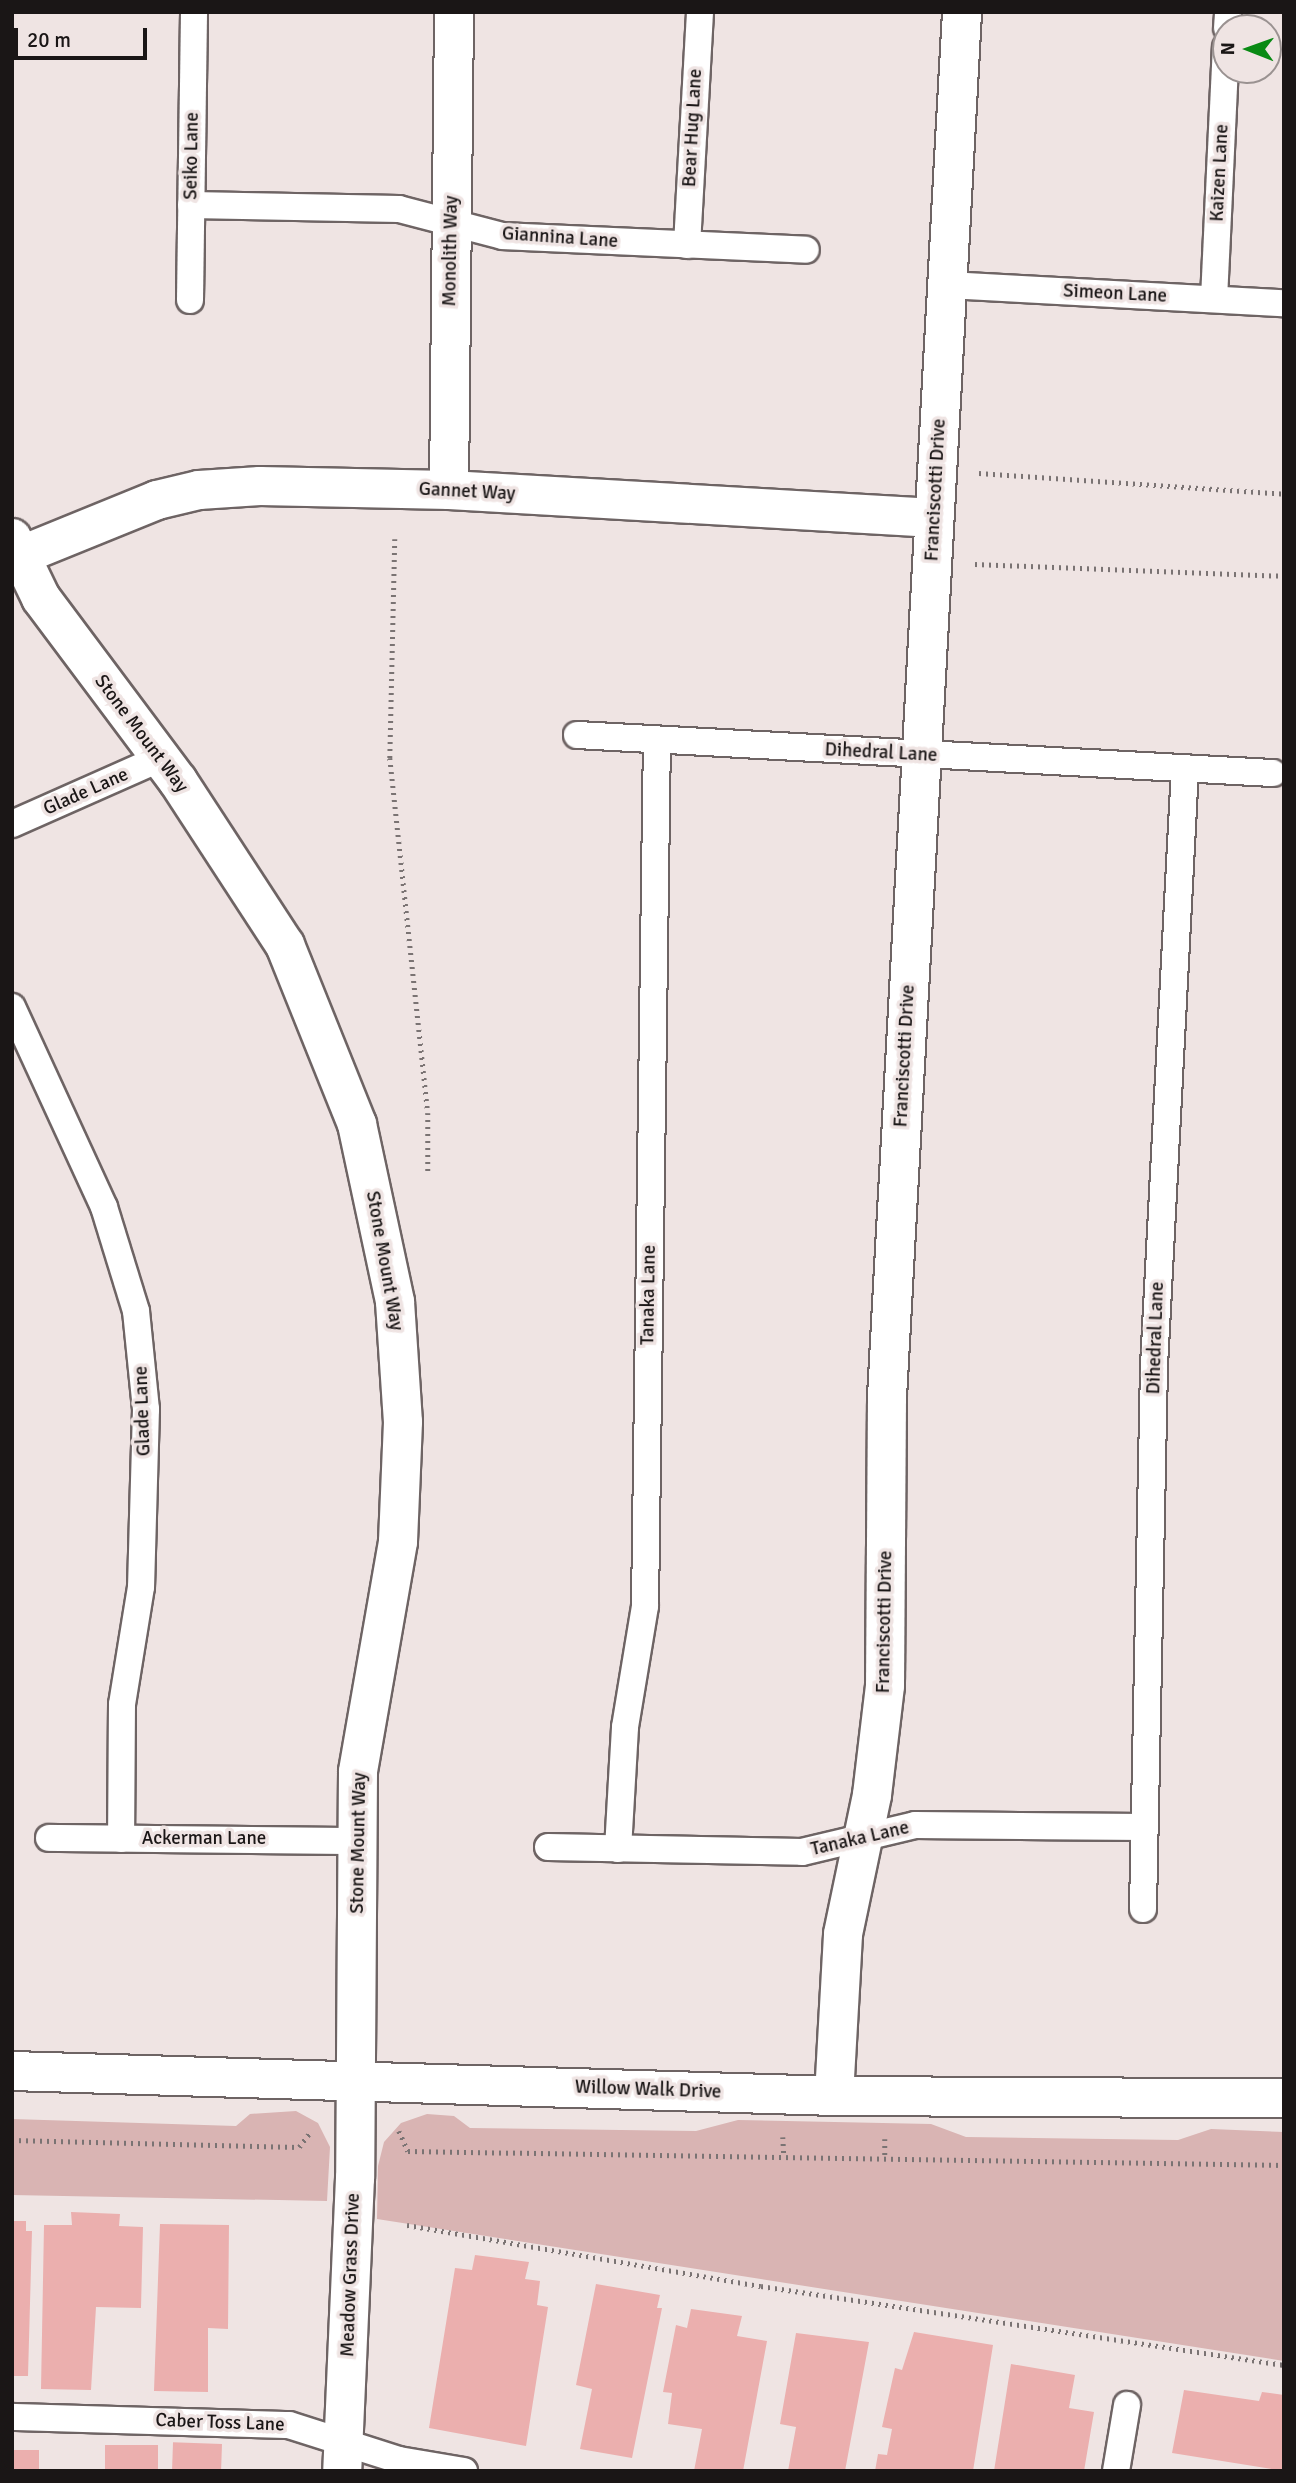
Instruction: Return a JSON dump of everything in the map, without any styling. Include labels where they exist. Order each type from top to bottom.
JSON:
[{"type":"street","name":"Monolith Way","points":[[449,490],[454,12]]},
{"type":"street","name":"Franciscotti Drive","points":[[834,2096],[837,1991],[861,1839],[872,1795],[885,1686],[887,1397],[962,12]]},
{"type":"street","name":"Gannet Way","points":[[15,551],[157,500],[199,490],[260,486],[449,490],[934,519]]},
{"type":"street","name":"Stone Mount Way","points":[[15,551],[41,598],[159,759],[285,945],[357,1124],[395,1302],[403,1422],[398,1542],[358,1772],[357,2078]]},
{"type":"street","name":"Willow Walk Drive","points":[[12,2071],[357,2078],[834,2096],[1284,2098]]},
{"type":"street","name":"Meadow Grass Drive","points":[[343,2457],[357,2078]]},
{"type":"lane","name":"Seiko Lane","points":[[190,300],[194,12]]},
{"type":"lane","name":"Bear Hug Lane","points":[[687,245],[700,12]]},
{"type":"lane","name":"Kaizen Lane","points":[[1214,299],[1224,84]]},
{"type":"lane","name":"Giannina Lane","points":[[191,205],[399,209],[503,236],[806,250]]},
{"type":"lane","name":"Simeon Lane","points":[[947,285],[1284,303]]},
{"type":"lane","name":"Dihedral Lane","points":[[578,735],[1273,773]]},
{"type":"lane","name":"Tanaka Lane","points":[[618,1849],[625,1727],[645,1606],[657,740]]},
{"type":"lane","name":"Glade Lane","points":[[12,824],[159,759]]},
{"type":"lane","name":"Dihedral Lane","points":[[1143,1909],[1154,1366],[1185,768]]},
{"type":"lane","name":"Glade Lane","points":[[12,1007],[104,1207],[136,1311],[146,1409],[141,1587],[122,1704],[121,1839]]},
{"type":"lane","name":"Tanaka Lane","points":[[548,1847],[802,1852],[915,1825],[1145,1827]]},
{"type":"lane","name":"Ackerman Lane","points":[[50,1838],[358,1841]]},
{"type":"lane","points":[[1116,2471],[1127,2405]]},
{"type":"lane","name":"Caber Toss Lane","points":[[12,2417],[289,2425],[343,2457],[399,2460],[464,2471]]},
{"type":"path","points":[[969,469],[986,475],[1284,494]]},
{"type":"path","points":[[395,539],[390,758],[428,1113],[428,1172]]},
{"type":"path","points":[[964,564],[989,561],[1284,576]]},
{"type":"path","points":[[12,2140],[299,2147],[317,2123],[397,2125],[408,2151],[1284,2165]]},
{"type":"path","points":[[782,2125],[784,2157]]},
{"type":"path","points":[[884,2126],[885,2159]]},
{"type":"path","points":[[407,2225],[761,2286],[1284,2365]]},
{"type":"shaded area","points":[[296,2111],[318,2123],[330,2147],[327,2201],[12,2195],[12,2119],[236,2126],[250,2114]]},
{"type":"shaded area","points":[[427,2114],[454,2116],[470,2128],[696,2131],[738,2120],[931,2124],[966,2137],[1178,2140],[1211,2129],[1284,2132],[1284,2361],[377,2219],[378,2166],[384,2142],[401,2123]]},
{"type":"building","points":[[71,2212],[120,2214],[119,2226],[143,2227],[141,2308],[96,2307],[91,2390],[41,2389],[44,2225],[72,2225]]},
{"type":"building","points":[[12,2221],[26,2221],[26,2231],[32,2231],[28,2376],[12,2376]]},
{"type":"building","points":[[160,2224],[229,2225],[228,2329],[208,2328],[208,2392],[154,2391]]},
{"type":"building","points":[[475,2255],[529,2262],[525,2279],[540,2281],[537,2305],[548,2307],[526,2446],[429,2428],[455,2268],[472,2270]]},
{"type":"building","points":[[596,2284],[660,2295],[657,2308],[662,2308],[632,2458],[580,2449],[592,2389],[576,2385]]},
{"type":"building","points":[[691,2309],[742,2316],[737,2336],[767,2341],[743,2471],[694,2471],[702,2429],[668,2424],[672,2393],[663,2392],[676,2325],[687,2328]]},
{"type":"building","points":[[914,2332],[993,2345],[973,2471],[875,2471],[878,2454],[887,2455],[892,2429],[882,2427],[895,2368],[902,2370]]},
{"type":"building","points":[[796,2333],[869,2342],[845,2471],[788,2471],[796,2427],[780,2424]]},
{"type":"building","points":[[1011,2364],[1075,2375],[1069,2408],[1094,2412],[1084,2471],[994,2471]]},
{"type":"building","points":[[1184,2390],[1259,2401],[1262,2392],[1284,2395],[1284,2471],[1172,2453]]},
{"type":"building","points":[[173,2442],[222,2444],[221,2471],[172,2469]]},
{"type":"building","points":[[105,2445],[158,2445],[158,2471],[105,2471]]},
{"type":"building","points":[[12,2450],[39,2450],[39,2471],[12,2471]]}]
